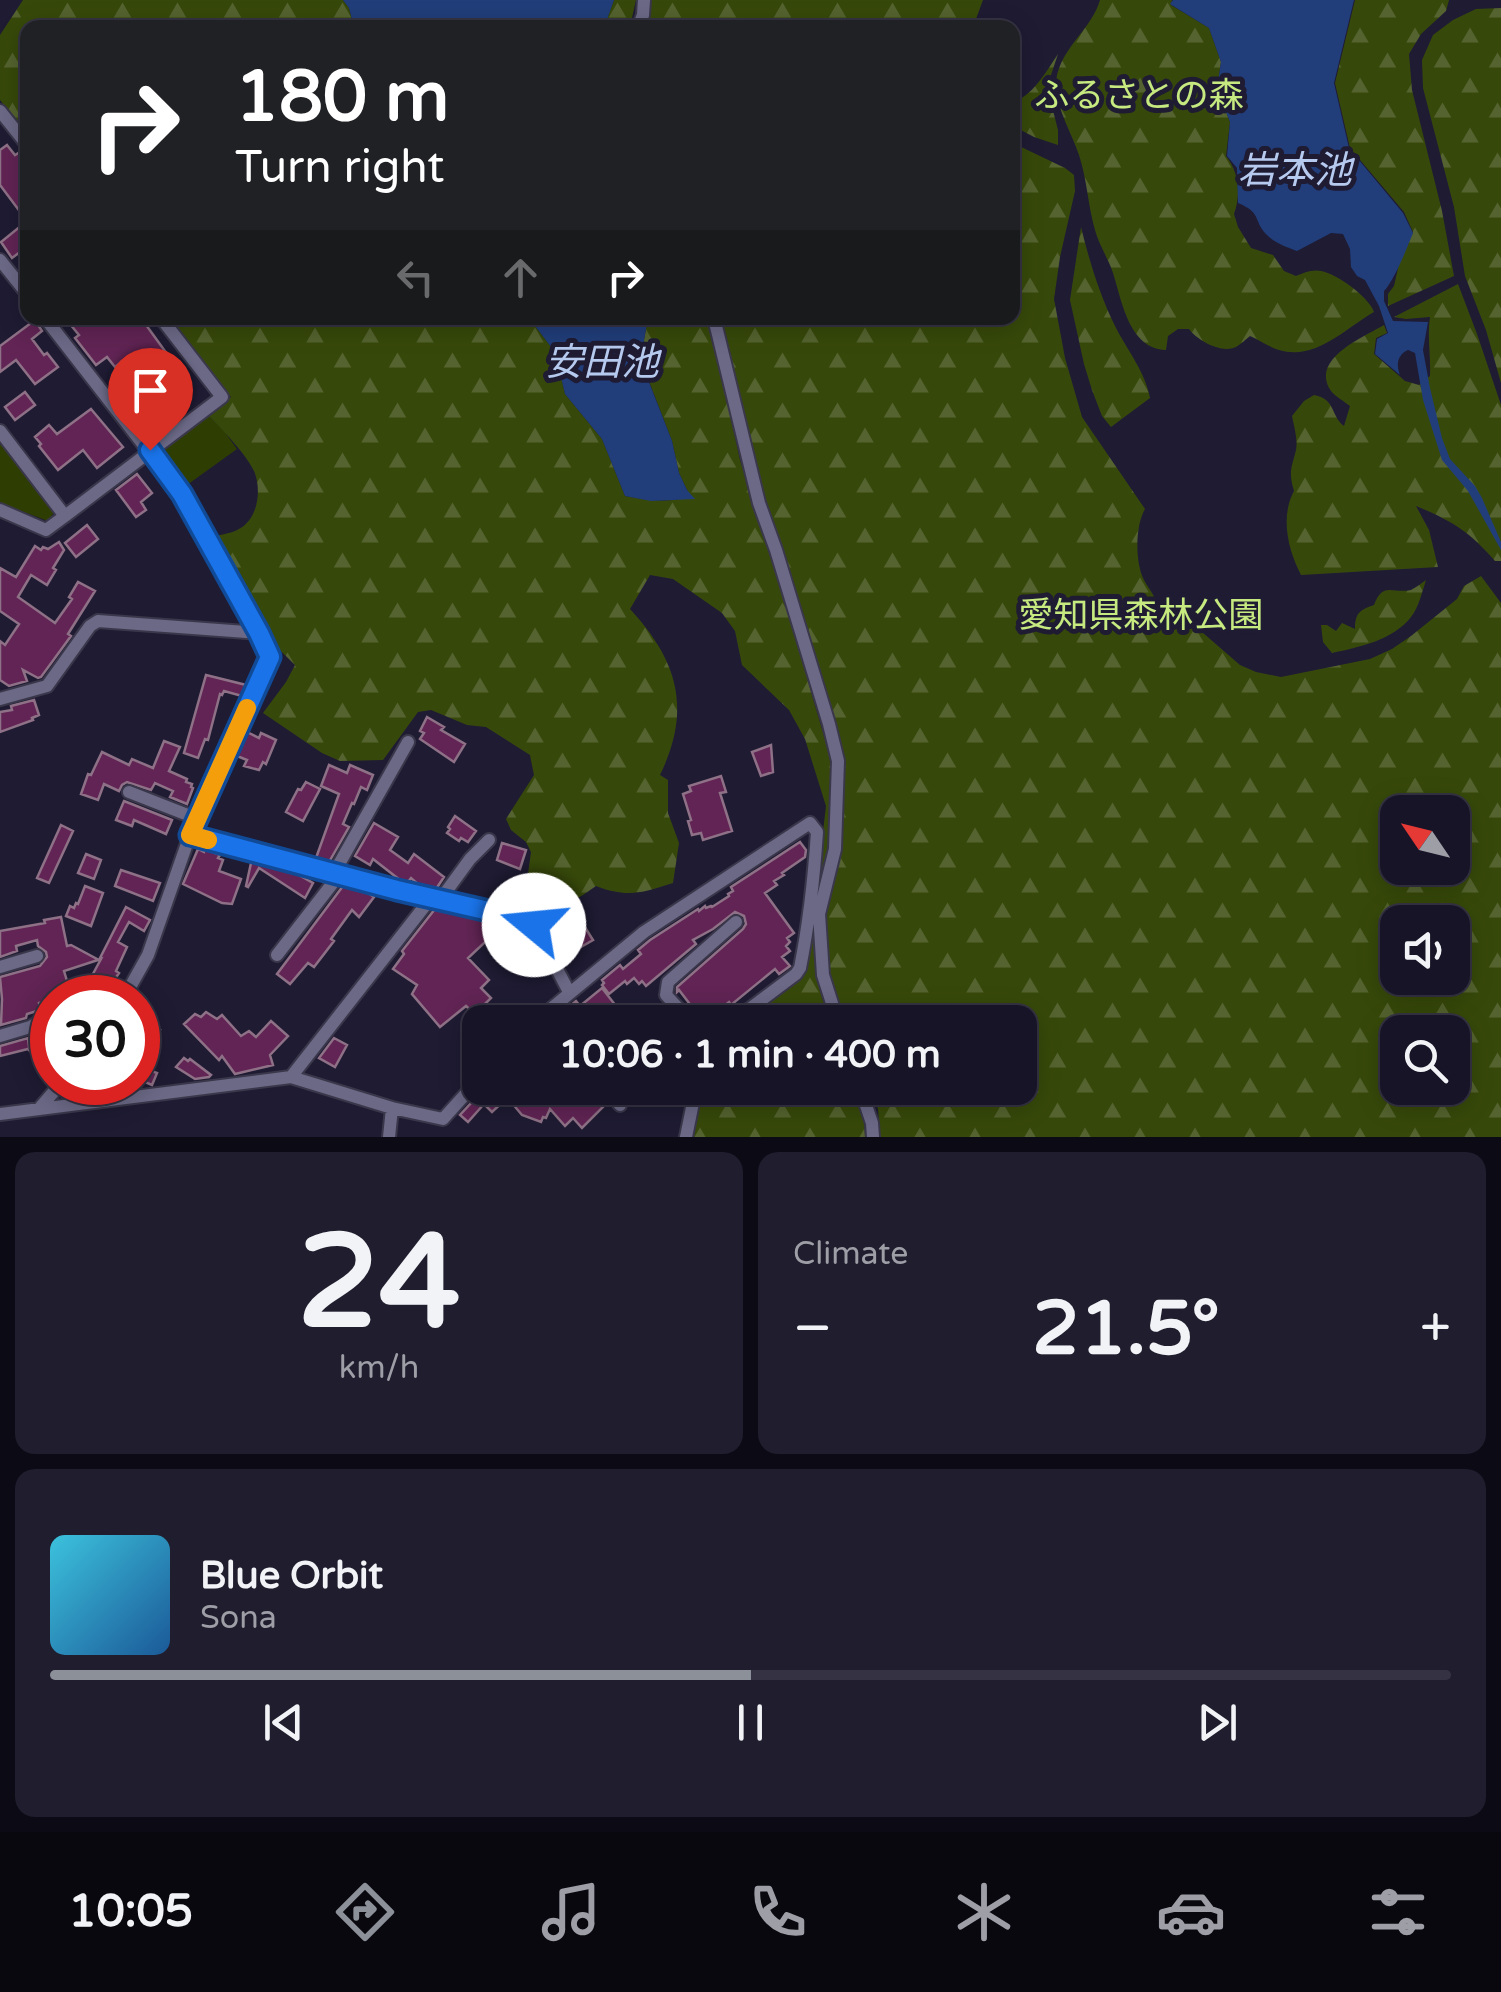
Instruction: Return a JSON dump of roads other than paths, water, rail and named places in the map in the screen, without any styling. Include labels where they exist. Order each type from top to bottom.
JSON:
[{"type":"street","points":[[0,111],[20,136]]},
{"type":"street","points":[[0,260],[20,285]]},
{"type":"street","points":[[51,325],[182,494],[270,657],[190,835],[148,955],[137,975]]},
{"type":"street","points":[[0,510],[46,530],[222,397],[165,325]]},
{"type":"street","points":[[716,325],[759,503],[838,761],[835,848],[800,968],[755,1005]]},
{"type":"street","points":[[0,431],[64,516]]},
{"type":"street","points":[[0,700],[47,686],[90,626],[98,621],[259,633]]},
{"type":"street","points":[[277,956],[336,874],[408,742]]},
{"type":"street","points":[[129,792],[198,819]]},
{"type":"street","points":[[557,1005],[644,932],[810,823],[817,832],[815,914],[823,975],[833,1005]]},
{"type":"street","points":[[190,835],[528,920],[569,992]]},
{"type":"street","points":[[291,1077],[435,899],[489,840]]},
{"type":"street","points":[[676,1005],[666,995],[668,982],[736,922]]},
{"type":"street","points":[[0,967],[37,956]]},
{"type":"street","points":[[0,1036],[30,1027]]},
{"type":"street","points":[[0,1114],[291,1077],[443,1119],[462,1098]]},
{"type":"street","points":[[40,1109],[43,1105]]},
{"type":"street","points":[[686,1137],[693,1105]]},
{"type":"street","points":[[866,1105],[872,1137]]},
{"type":"street","points":[[389,1137],[392,1108]]},
{"type":"water","points":[[343,0],[614,0],[607,20],[352,20]]},
{"type":"water","name":"岩本池","points":[[1173,0],[1354,0],[1334,83],[1349,148],[1403,213],[1413,233],[1384,291],[1384,301],[1393,321],[1428,322],[1423,350],[1442,438],[1450,459],[1482,498],[1501,550],[1468,491],[1442,460],[1423,400],[1415,353],[1408,350],[1400,357],[1400,375],[1375,354],[1377,339],[1388,333],[1365,280],[1351,267],[1350,249],[1343,234],[1331,233],[1297,251],[1269,237],[1254,214],[1238,203],[1237,168],[1227,156],[1230,122],[1217,89],[1221,62],[1209,28],[1170,4]]},
{"type":"water","name":"安田池","points":[[534,325],[647,325],[647,377],[672,441],[679,473],[695,499],[651,501],[625,496],[602,439],[565,394],[555,352]]},
{"type":"park label","name":"ふるさとの森","points":[[1139,95]]},
{"type":"park label","name":"愛知県森林公園","points":[[1141,615]]}]
